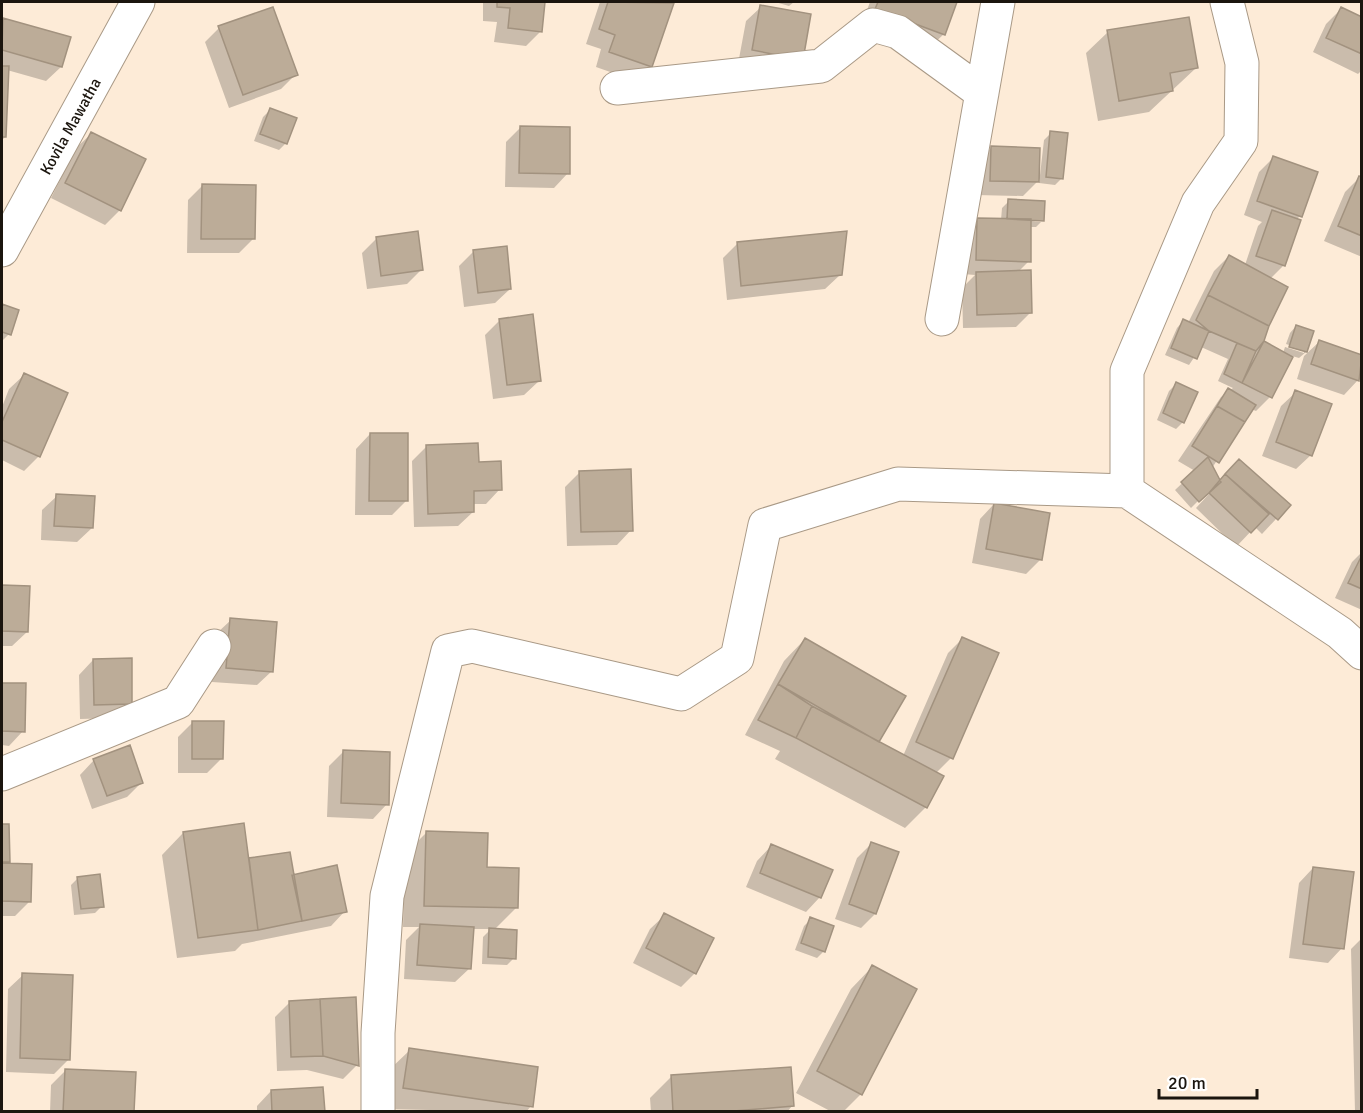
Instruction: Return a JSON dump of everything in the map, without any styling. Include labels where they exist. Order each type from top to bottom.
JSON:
[{"type":"street","name":"Kovila Mawatha","points":[[2,250],[138,2]]},
{"type":"street","points":[[942,319],[998,2]]},
{"type":"street","points":[[1127,490],[1127,371],[1198,203],[1241,141],[1242,63],[1227,2]]},
{"type":"street","points":[[617,88],[821,66],[873,25],[898,32],[982,93]]},
{"type":"street","points":[[378,1112],[378,1033],[387,896],[448,651],[472,646],[681,694],[737,658],[765,525],[898,484],[1127,490],[1340,633],[1362,653]]},
{"type":"street","points":[[2,774],[178,702],[214,646]]},
{"type":"building","points":[[497,2],[545,2],[542,32],[508,28],[510,8],[497,7]]},
{"type":"building","points":[[608,2],[674,3],[652,67],[609,52],[615,35],[599,29]]},
{"type":"building","points":[[878,2],[957,2],[945,35],[875,9]]},
{"type":"building","points":[[760,5],[811,14],[803,60],[752,50]]},
{"type":"building","points":[[273,7],[298,75],[243,95],[218,26]]},
{"type":"building","points":[[1341,7],[1362,17],[1362,54],[1326,38]]},
{"type":"building","points":[[1189,17],[1198,68],[1170,73],[1173,91],[1119,101],[1107,30]]},
{"type":"building","points":[[3,18],[71,37],[62,67],[2,50]]},
{"type":"building","points":[[2,66],[9,66],[6,137],[2,137]]},
{"type":"building","points":[[270,108],[297,118],[287,144],[260,134]]},
{"type":"building","points":[[520,126],[570,127],[570,174],[519,173]]},
{"type":"building","points":[[1050,131],[1068,133],[1063,179],[1046,177]]},
{"type":"building","points":[[91,132],[146,159],[121,211],[65,183]]},
{"type":"building","points":[[991,146],[1040,148],[1039,182],[990,181]]},
{"type":"building","points":[[1273,156],[1318,172],[1302,217],[1257,201]]},
{"type":"building","points":[[1359,176],[1362,177],[1362,236],[1338,226]]},
{"type":"building","points":[[202,184],[256,185],[255,239],[201,239]]},
{"type":"building","points":[[1008,199],[1045,201],[1044,221],[1007,219]]},
{"type":"building","points":[[1272,210],[1301,220],[1285,266],[1256,256]]},
{"type":"building","points":[[977,218],[1031,219],[1031,262],[976,260]]},
{"type":"building","points":[[418,231],[423,270],[381,276],[376,237]]},
{"type":"building","points":[[847,231],[842,275],[741,286],[737,242]]},
{"type":"building","points":[[507,246],[511,289],[478,293],[473,250]]},
{"type":"building","points":[[1229,255],[1288,287],[1269,326],[1208,295]]},
{"type":"building","points":[[1031,270],[1032,313],[977,315],[976,272]]},
{"type":"building","points":[[1208,295],[1269,326],[1264,341],[1256,351],[1209,331],[1196,320]]},
{"type":"building","points":[[2,304],[19,310],[11,335],[2,332]]},
{"type":"building","points":[[533,314],[541,381],[507,385],[499,319]]},
{"type":"building","points":[[1183,319],[1209,331],[1197,359],[1171,348]]},
{"type":"building","points":[[1296,325],[1314,331],[1307,352],[1289,347]]},
{"type":"building","points":[[1319,340],[1362,355],[1359,381],[1311,364]]},
{"type":"building","points":[[1264,341],[1293,357],[1272,398],[1242,383]]},
{"type":"building","points":[[1237,343],[1256,351],[1242,383],[1224,374]]},
{"type":"building","points":[[24,373],[68,393],[40,457],[2,440],[2,422]]},
{"type":"building","points":[[1176,382],[1198,392],[1184,423],[1163,413]]},
{"type":"building","points":[[1228,388],[1256,405],[1245,422],[1217,406]]},
{"type":"building","points":[[1295,390],[1332,404],[1312,456],[1276,442]]},
{"type":"building","points":[[1217,406],[1245,422],[1219,463],[1192,446]]},
{"type":"building","points":[[370,433],[408,433],[408,501],[369,501]]},
{"type":"building","points":[[478,443],[479,462],[501,461],[502,490],[474,491],[474,512],[428,514],[426,445]]},
{"type":"building","points":[[1208,457],[1221,482],[1199,502],[1181,482]]},
{"type":"building","points":[[1239,459],[1291,505],[1278,520],[1225,474]]},
{"type":"building","points":[[631,469],[633,531],[581,532],[579,471]]},
{"type":"building","points":[[1225,474],[1269,514],[1251,533],[1209,493]]},
{"type":"building","points":[[56,494],[95,496],[93,528],[54,526]]},
{"type":"building","points":[[994,503],[1050,513],[1042,560],[986,549]]},
{"type":"building","points":[[1362,555],[1362,589],[1348,583]]},
{"type":"building","points":[[2,585],[30,586],[28,632],[2,631]]},
{"type":"building","points":[[230,618],[277,622],[273,672],[226,668]]},
{"type":"building","points":[[962,637],[999,653],[953,759],[916,742]]},
{"type":"building","points":[[805,638],[906,696],[879,742],[778,684]]},
{"type":"building","points":[[132,658],[132,704],[94,705],[93,659]]},
{"type":"building","points":[[2,683],[26,683],[25,732],[2,731]]},
{"type":"building","points":[[778,684],[812,706],[796,738],[758,720]]},
{"type":"building","points":[[812,706],[944,776],[927,808],[796,738]]},
{"type":"building","points":[[192,721],[224,721],[223,759],[192,759]]},
{"type":"building","points":[[130,745],[143,783],[107,796],[93,759]]},
{"type":"building","points":[[343,750],[390,752],[389,805],[341,803]]},
{"type":"building","points":[[244,823],[258,930],[198,938],[183,832]]},
{"type":"building","points":[[2,824],[9,824],[10,862],[2,862]]},
{"type":"building","points":[[426,831],[488,833],[487,867],[519,868],[518,908],[424,906]]},
{"type":"building","points":[[871,842],[899,852],[876,914],[849,904]]},
{"type":"building","points":[[771,844],[833,870],[821,898],[760,873]]},
{"type":"building","points":[[290,852],[302,921],[258,930],[249,858]]},
{"type":"building","points":[[2,863],[32,864],[31,902],[2,901]]},
{"type":"building","points":[[337,865],[347,912],[302,921],[292,875]]},
{"type":"building","points":[[1313,867],[1354,872],[1344,949],[1303,944]]},
{"type":"building","points":[[100,874],[104,907],[81,909],[77,877]]},
{"type":"building","points":[[664,913],[714,938],[696,974],[646,948]]},
{"type":"building","points":[[810,917],[834,926],[825,952],[801,943]]},
{"type":"building","points":[[420,924],[474,927],[471,969],[417,965]]},
{"type":"building","points":[[489,928],[517,930],[516,959],[488,957]]},
{"type":"building","points":[[872,965],[917,989],[862,1095],[817,1071]]},
{"type":"building","points":[[22,973],[73,975],[70,1060],[20,1058]]},
{"type":"building","points":[[356,997],[359,1066],[323,1056],[320,999]]},
{"type":"building","points":[[320,999],[323,1056],[291,1057],[289,1001]]},
{"type":"building","points":[[409,1048],[538,1067],[533,1107],[403,1088]]},
{"type":"building","points":[[791,1067],[794,1106],[722,1112],[673,1112],[671,1075]]},
{"type":"building","points":[[65,1069],[136,1072],[134,1112],[63,1112]]},
{"type":"building","points":[[323,1087],[325,1112],[272,1112],[271,1090]]}]
